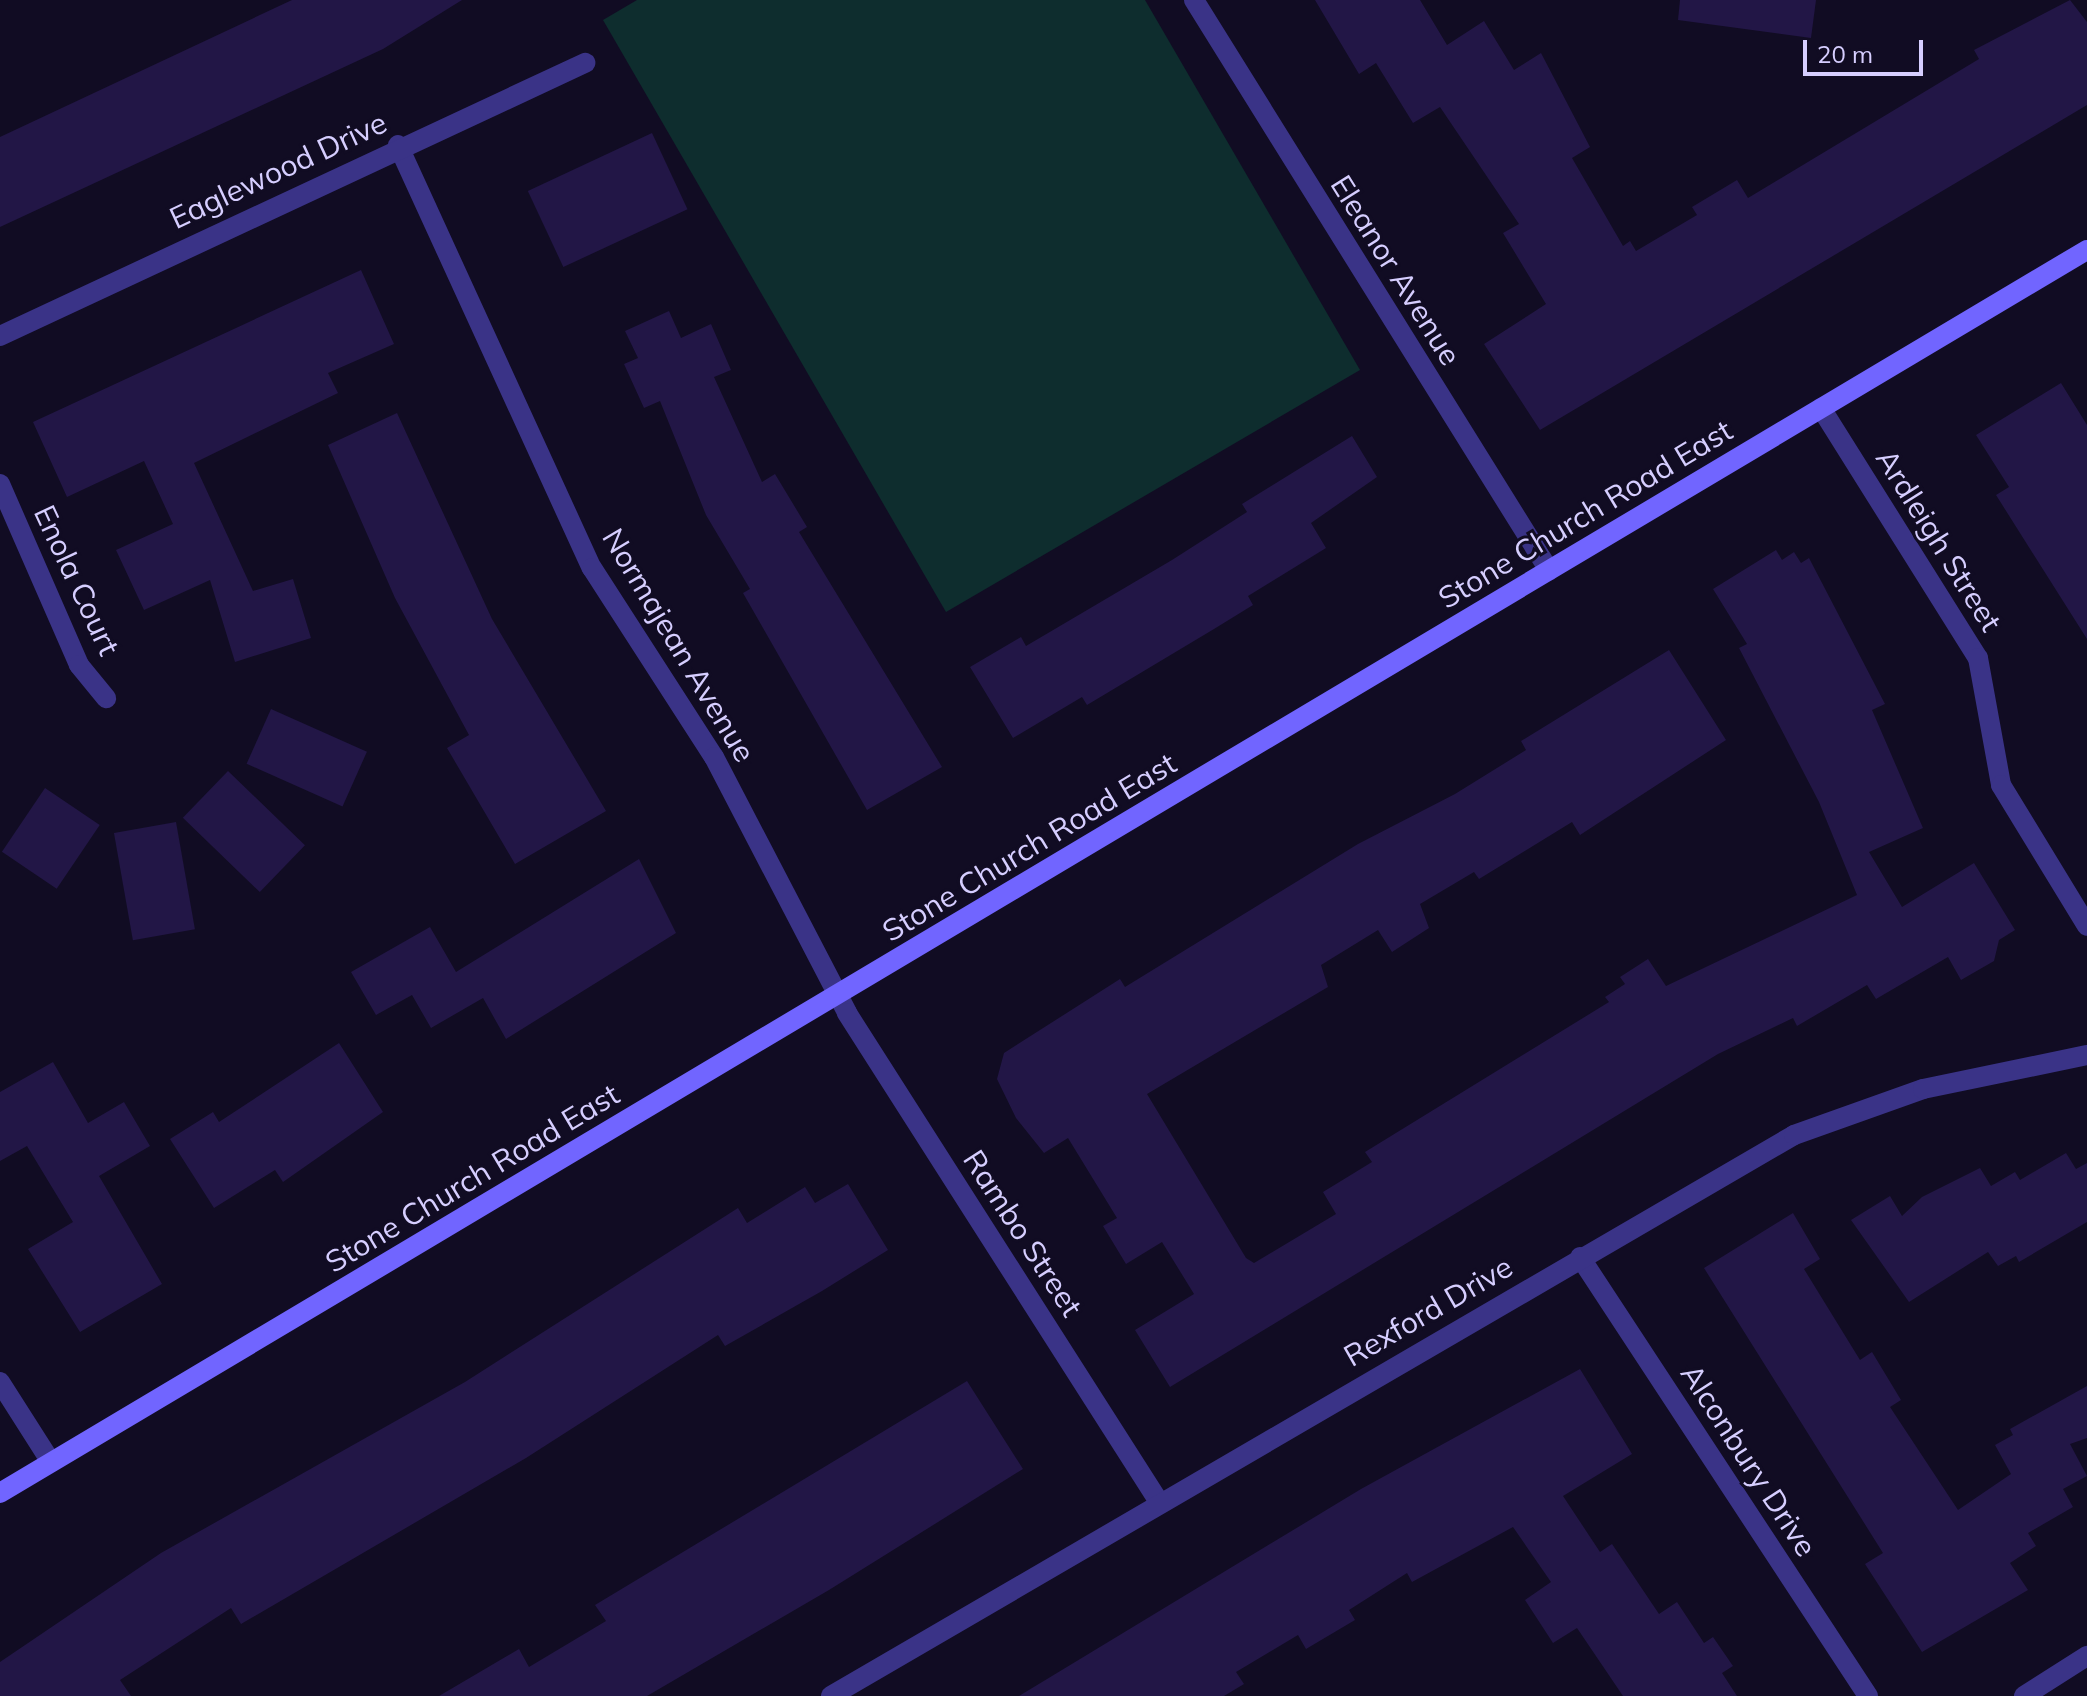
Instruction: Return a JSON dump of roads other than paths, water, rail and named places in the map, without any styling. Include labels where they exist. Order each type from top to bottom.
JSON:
[{"type":"main road","name":"Stone Church Road East","points":[[0,1493],[2087,250]]},
{"type":"street","name":"Eleanor Avenue","points":[[1194,0],[1549,570]]},
{"type":"street","name":"Eaglewood Drive","points":[[0,336],[398,145],[585,63]]},
{"type":"street","name":"Normajean Avenue","points":[[398,145],[592,568],[714,757],[837,997]]},
{"type":"street","name":"Ardleigh Street","points":[[1821,408],[1978,658],[2001,785],[2087,926]]},
{"type":"street","name":"Enola Court","points":[[0,484],[79,665],[106,698]]},
{"type":"street","name":"Rambo Street","points":[[837,997],[1159,1502]]},
{"type":"street","name":"Rexford Drive","points":[[831,1696],[1159,1502],[1794,1135],[1923,1089],[2087,1055]]},
{"type":"street","name":"Alconbury Drive","points":[[1580,1257],[1868,1696]]},
{"type":"street","points":[[0,1382],[51,1462]]},
{"type":"street","points":[[2024,1696],[2087,1656]]}]
